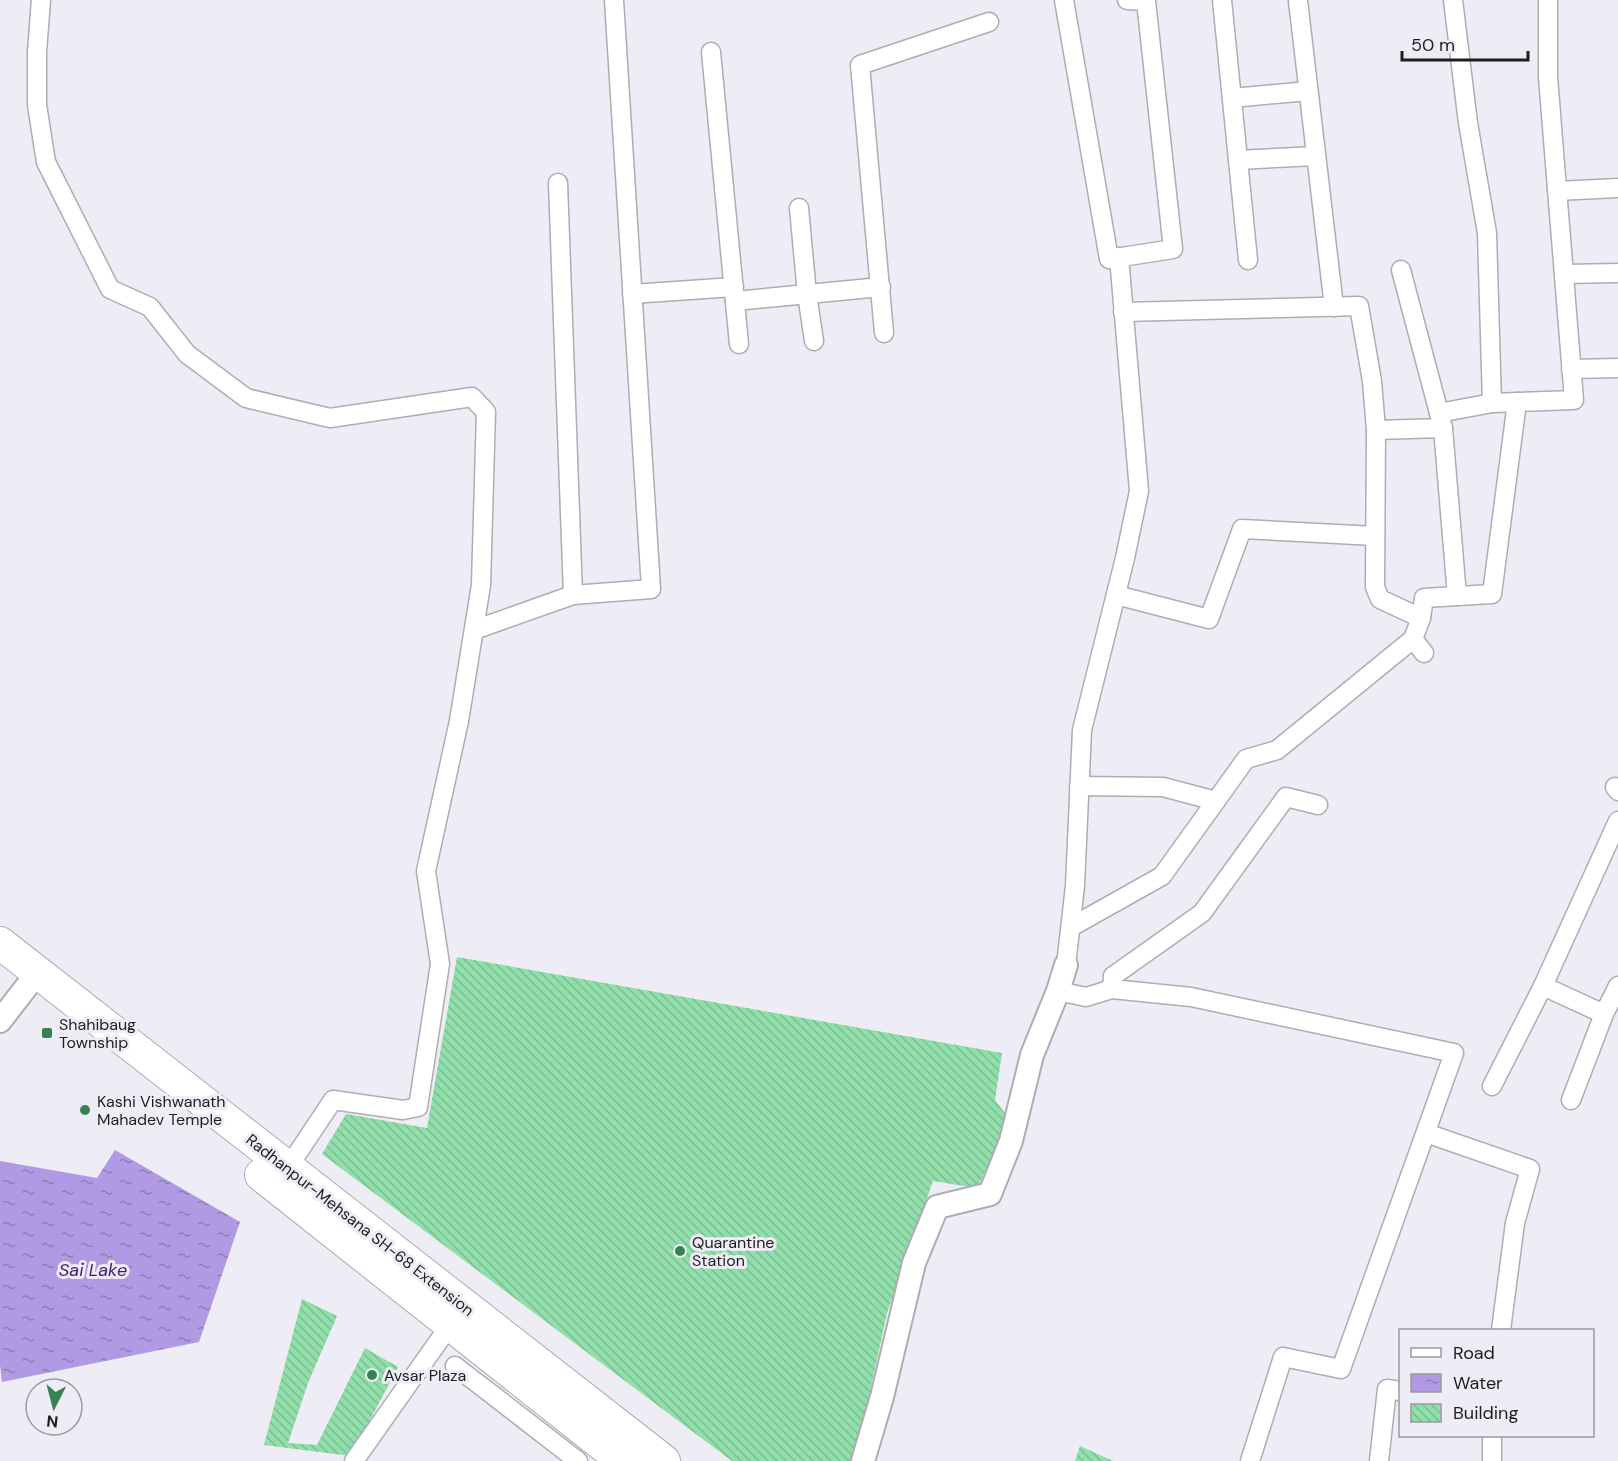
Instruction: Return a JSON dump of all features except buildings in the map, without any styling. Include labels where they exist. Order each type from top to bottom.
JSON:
[{"type":"highway","name":"Radhanpur-Mehsana SH-68 Extension","points":[[0,943],[32,980],[281,1177],[624,1455],[664,1461]]},
{"type":"highway","points":[[0,966],[32,980]]},
{"type":"highway","points":[[281,1177],[450,1324],[624,1455]]},
{"type":"street","points":[[42,0],[37,52],[37,105],[46,162],[110,289],[150,306],[187,354],[246,398],[330,418],[472,397],[486,412],[481,585],[459,721],[426,871],[440,964],[418,1107],[403,1110],[333,1100],[281,1177]]},
{"type":"street","points":[[474,630],[573,595],[651,589],[614,0]]},
{"type":"street","points":[[1064,0],[1109,259],[1173,249],[1146,1],[1127,0]]},
{"type":"street","points":[[1222,0],[1248,260]]},
{"type":"street","points":[[1453,0],[1468,123],[1487,233],[1492,403]]},
{"type":"street","points":[[1376,430],[1441,421],[1492,403],[1574,400],[1548,77],[1548,0]]},
{"type":"street","points":[[1298,1],[1334,307]]},
{"type":"street","points":[[884,333],[860,65],[989,22]]},
{"type":"street","points":[[711,52],[739,344]]},
{"type":"street","points":[[1232,98],[1308,91]]},
{"type":"street","points":[[1238,160],[1316,156]]},
{"type":"street","points":[[558,183],[573,595]]},
{"type":"street","points":[[1557,191],[1618,188]]},
{"type":"street","points":[[800,208],[807,294],[814,340]]},
{"type":"street","points":[[863,1461],[882,1397],[914,1263],[937,1207],[990,1194],[1011,1141],[1032,1055],[1066,965],[1075,886],[1082,730],[1116,596],[1139,491],[1119,257]]},
{"type":"street","points":[[1401,270],[1441,421],[1457,596]]},
{"type":"street","points":[[1564,274],[1618,273]]},
{"type":"street","points":[[632,294],[807,294],[881,287]]},
{"type":"street","points":[[1123,312],[1359,306],[1372,381],[1376,430],[1375,587],[1380,599],[1421,618]]},
{"type":"street","points":[[1571,369],[1618,368]]},
{"type":"street","points":[[1071,927],[1162,876],[1246,759],[1277,750],[1418,646],[1424,598],[1492,594],[1517,402]]},
{"type":"street","points":[[1116,596],[1209,619],[1242,529],[1375,536]]},
{"type":"street","points":[[1080,786],[1163,787],[1216,801]]},
{"type":"street","points":[[1112,989],[1113,976],[1202,913],[1286,797],[1318,805]]},
{"type":"street","points":[[1492,1086],[1543,986],[1618,821]]},
{"type":"street","points":[[0,1021],[32,980]]},
{"type":"street","points":[[1543,986],[1604,1014]]},
{"type":"street","points":[[1571,1100],[1604,1014],[1618,986]]},
{"type":"street","points":[[1058,991],[1086,997],[1112,989],[1191,997],[1454,1053],[1341,1369],[1283,1358],[1250,1461]]},
{"type":"street","points":[[1426,1133],[1530,1169],[1515,1223],[1501,1329]]},
{"type":"street","points":[[354,1461],[450,1324]]},
{"type":"street","points":[[456,1366],[578,1461]]},
{"type":"street","points":[[1379,1461],[1387,1389],[1399,1391]]},
{"type":"street","points":[[1492,1437],[1492,1461]]},
{"type":"water","name":"Sai Lake","points":[[115,1150],[240,1222],[199,1342],[2,1382],[0,1365],[0,1161],[97,1178]]},
{"type":"place","name":"Shahibaug Township","points":[[47,1033]]},
{"type":"place","name":"Kashi Vishwanath Mahadev Temple","points":[[85,1110]]},
{"type":"place","name":"Quarantine Station","points":[[680,1251]]},
{"type":"place","name":"Avsar Plaza","points":[[372,1375]]}]
